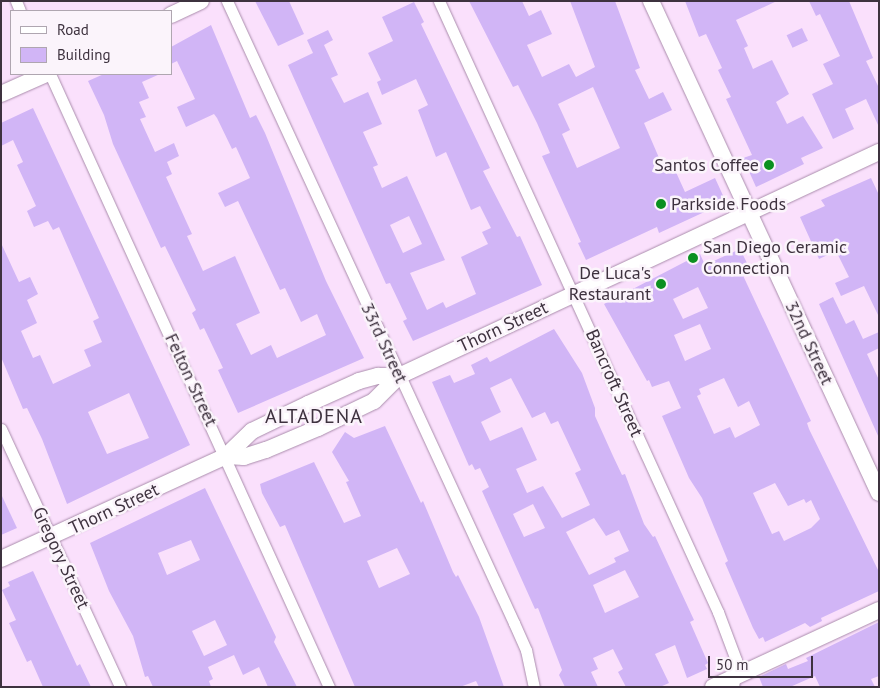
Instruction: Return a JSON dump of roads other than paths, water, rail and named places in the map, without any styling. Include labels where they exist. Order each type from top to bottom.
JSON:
[{"type":"street","points":[[172,15],[201,1]]},
{"type":"street","name":"33rd Street","points":[[227,1],[514,623],[526,650],[534,687]]},
{"type":"street","name":"Bancroft Street","points":[[439,1],[718,612],[736,660],[734,682]]},
{"type":"street","name":"32nd Street","points":[[651,1],[879,493]]},
{"type":"street","points":[[1,94],[44,75]]},
{"type":"street","name":"Felton Street","points":[[50,75],[226,456],[329,687]]},
{"type":"street","name":"Thorn Street","points":[[226,456],[244,457],[266,450],[318,428],[374,401],[399,376],[879,152]]},
{"type":"street","name":"Thorn Street","points":[[1,559],[51,538],[226,456],[252,431],[308,404],[359,381],[378,376],[399,376]]},
{"type":"street","name":"Gregory Street","points":[[1,429],[120,687]]},
{"type":"street","points":[[713,687],[734,682],[879,610]]},
{"type":"place","name":"Santos Coffee","points":[[769,165]]},
{"type":"place","name":"Parkside Foods","points":[[661,204]]},
{"type":"place","name":"San Diego Ceramic Connection","points":[[693,258]]},
{"type":"place","name":"De Luca's Restaurant","points":[[661,284]]},
{"type":"district","name":"ALTADENA","points":[[314,416]]}]
